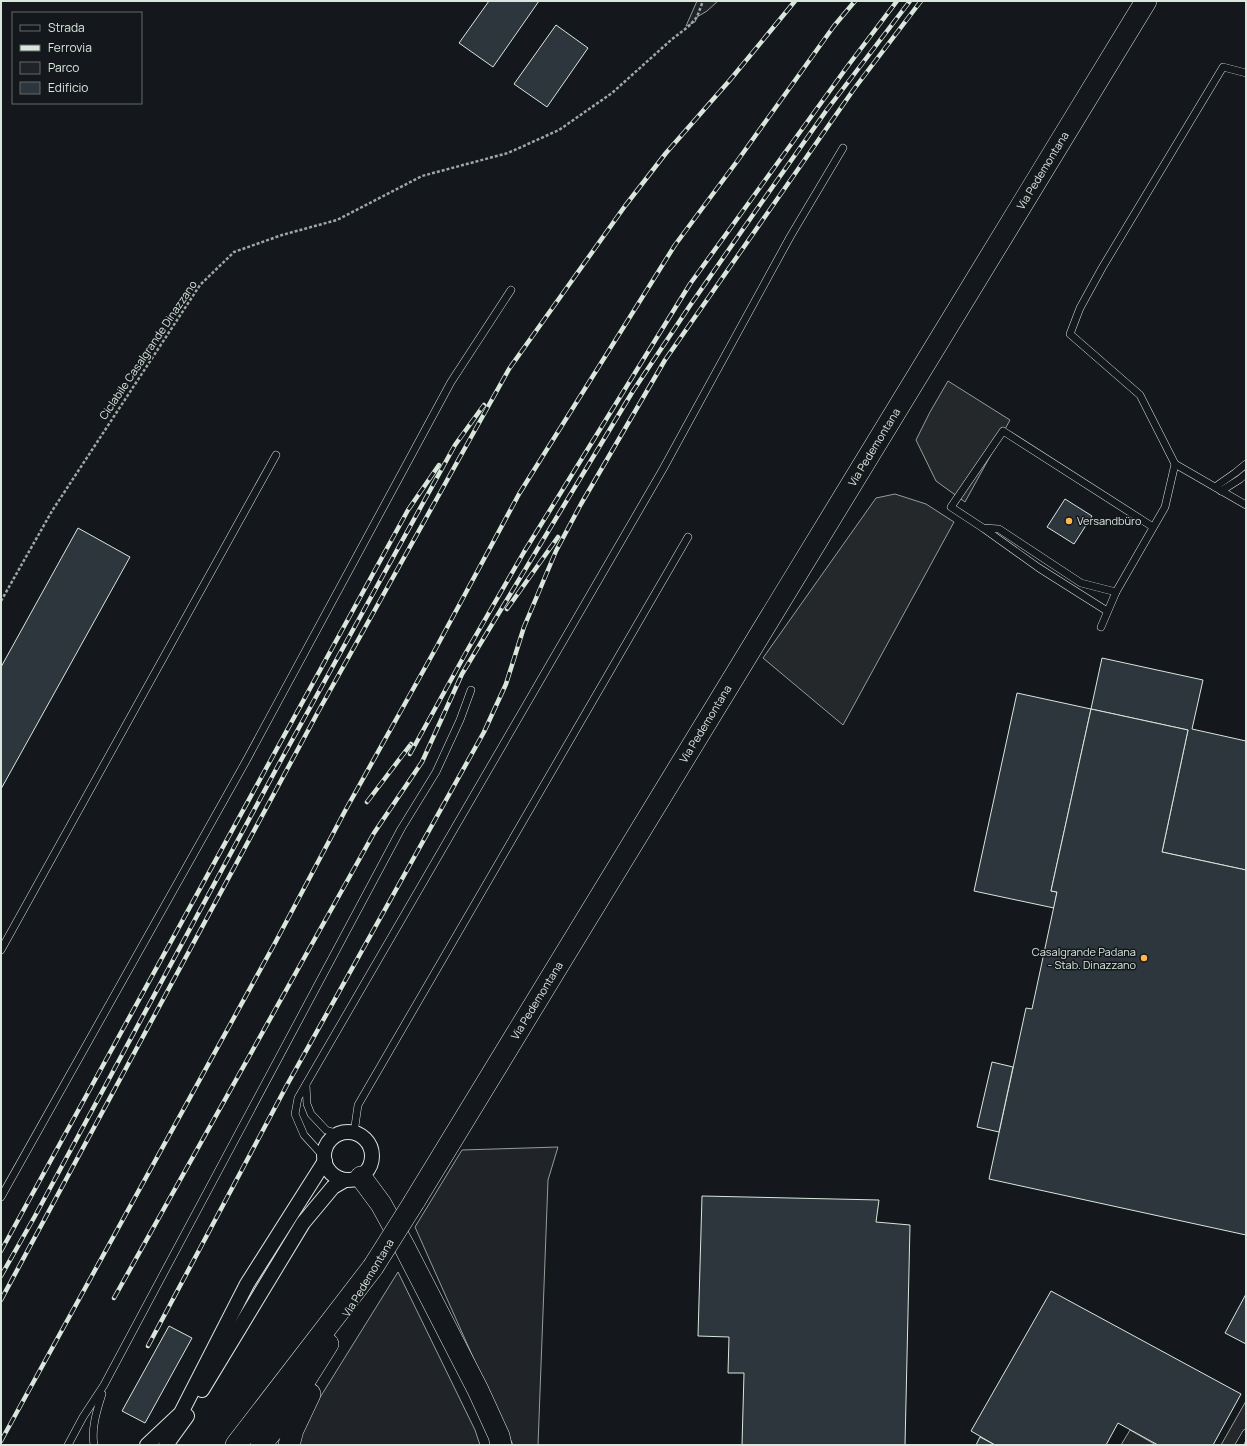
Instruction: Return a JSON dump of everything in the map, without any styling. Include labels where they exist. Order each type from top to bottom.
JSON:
[{"type":"main road","name":"Via Pedemontana","points":[[262,1445],[306,1381],[373,1268],[1146,1]]},
{"type":"main road","points":[[353,1179],[381,1204],[478,1390],[499,1436],[501,1445]]},
{"type":"main road","points":[[236,1445],[373,1268]]},
{"type":"main road","points":[[289,1445],[293,1430],[355,1299]]},
{"type":"street","points":[[166,1445],[188,1414],[240,1325],[303,1223],[333,1187],[353,1179],[367,1171],[371,1164],[371,1149],[361,1136],[346,1132],[332,1138],[327,1144],[324,1152],[324,1159],[326,1167],[337,1178],[353,1179]]},
{"type":"street","points":[[147,1445],[181,1413],[247,1284],[324,1159]]},
{"type":"lane","points":[[1246,73],[1223,67],[1102,268],[1080,308],[1070,334],[1140,395],[1175,464],[1246,505]]},
{"type":"lane","points":[[324,1159],[304,1135],[295,1114],[298,1098],[663,469],[790,237],[843,148]]},
{"type":"lane","points":[[1,1197],[242,768],[451,382],[511,290]]},
{"type":"lane","points":[[1107,611],[1039,568],[951,507],[1003,431],[1153,527]]},
{"type":"lane","points":[[1,950],[276,454]]},
{"type":"lane","points":[[1101,627],[1116,592],[1165,507],[1175,464]]},
{"type":"lane","points":[[1218,489],[1246,464]]},
{"type":"lane","points":[[1218,489],[1240,479],[1246,474]]},
{"type":"lane","points":[[983,528],[998,529],[1080,583],[1116,592]]},
{"type":"lane","points":[[354,1133],[358,1105],[688,537]]},
{"type":"lane","points":[[68,1445],[83,1417],[104,1385],[401,829],[436,772],[460,720],[471,690]]},
{"type":"lane","points":[[306,1085],[307,1104],[311,1114],[326,1130],[339,1134]]},
{"type":"lane","points":[[94,1445],[93,1439],[96,1413],[104,1385]]},
{"type":"lane","points":[[1239,1445],[1246,1433]]},
{"type":"path","name":"Ciclabile Casalgrande Dinazzano","points":[[1,601],[52,511],[200,285],[234,252],[282,235],[337,220],[422,176],[508,153],[559,130],[612,93],[671,40],[689,26],[697,17],[703,1]]},
{"type":"green space","points":[[697,1],[718,1],[707,11],[697,17],[695,22],[686,26]]},
{"type":"green space","points":[[558,1147],[548,1180],[538,1445],[513,1445],[415,1227],[462,1150]]},
{"type":"green space","points":[[398,1272],[475,1430],[480,1445],[298,1445],[301,1428]]},
{"type":"shaded area","points":[[948,381],[1010,420],[965,502],[936,481],[916,440]]},
{"type":"shaded area","points":[[895,494],[926,504],[954,522],[843,725],[763,658],[876,498]]},
{"type":"shaded area","points":[[1246,1401],[1246,1445],[1221,1445]]},
{"type":"shaded area","points":[[1130,1430],[1156,1445],[1121,1445]]},
{"type":"building","points":[[489,1],[539,1],[493,67],[459,43]]},
{"type":"building","points":[[556,25],[588,48],[547,107],[514,84]]},
{"type":"building","name":"Versandbüro","points":[[1065,499],[1092,516],[1074,544],[1047,527]]},
{"type":"building","points":[[78,528],[130,557],[1,789],[1,667]]},
{"type":"building","points":[[1102,658],[1203,680],[1192,729],[1246,741],[1246,870],[1162,852],[1188,730],[1091,709]]},
{"type":"building","points":[[1017,693],[1091,709],[1051,891],[1057,892],[1054,908],[974,891]]},
{"type":"building","name":"Casalgrande Padana - Stab. Dinazzano","points":[[1091,709],[1188,730],[1162,852],[1246,870],[1246,1235],[989,1179],[1026,1008],[1032,1009],[1057,892],[1051,891]]},
{"type":"building","points":[[992,1062],[1013,1067],[999,1132],[977,1127]]},
{"type":"building","points":[[702,1196],[879,1200],[876,1222],[910,1225],[905,1445],[742,1445],[744,1373],[728,1373],[729,1337],[698,1336]]},
{"type":"building","points":[[1051,1291],[1241,1394],[1213,1445],[1158,1445],[1118,1423],[1106,1445],[995,1445],[971,1431]]},
{"type":"building","points":[[1246,1294],[1246,1344],[1225,1333]]},
{"type":"building","points":[[169,1326],[192,1338],[145,1423],[122,1411]]},
{"type":"building","points":[[980,1437],[995,1445],[976,1445]]},
{"type":"railway","points":[[1,1300],[318,712],[509,369],[625,206],[666,153],[730,80],[795,1]]},
{"type":"railway","points":[[1,1441],[275,943],[345,811],[436,648],[519,494],[675,245],[834,26],[855,1]]},
{"type":"railway","points":[[410,754],[524,552],[690,284],[847,67],[897,1]]},
{"type":"railway","points":[[114,1298],[374,833],[422,762],[462,674],[633,391],[689,307],[826,111],[910,1]]},
{"type":"railway","points":[[148,1346],[287,1085],[484,732],[506,684],[524,627],[556,551],[581,504],[665,360],[854,89],[921,1]]},
{"type":"railway","points":[[1,1276],[35,1216],[280,762],[455,445],[484,405]]},
{"type":"railway","points":[[1,1251],[408,510],[439,465]]},
{"type":"railway","points":[[507,609],[558,537]]},
{"type":"railway","points":[[367,802],[411,744]]},
{"type":"place","name":"Versandbüro","points":[[1069,521]]},
{"type":"place","name":"Casalgrande Padana - Stab. Dinazzano","points":[[1144,958]]}]
